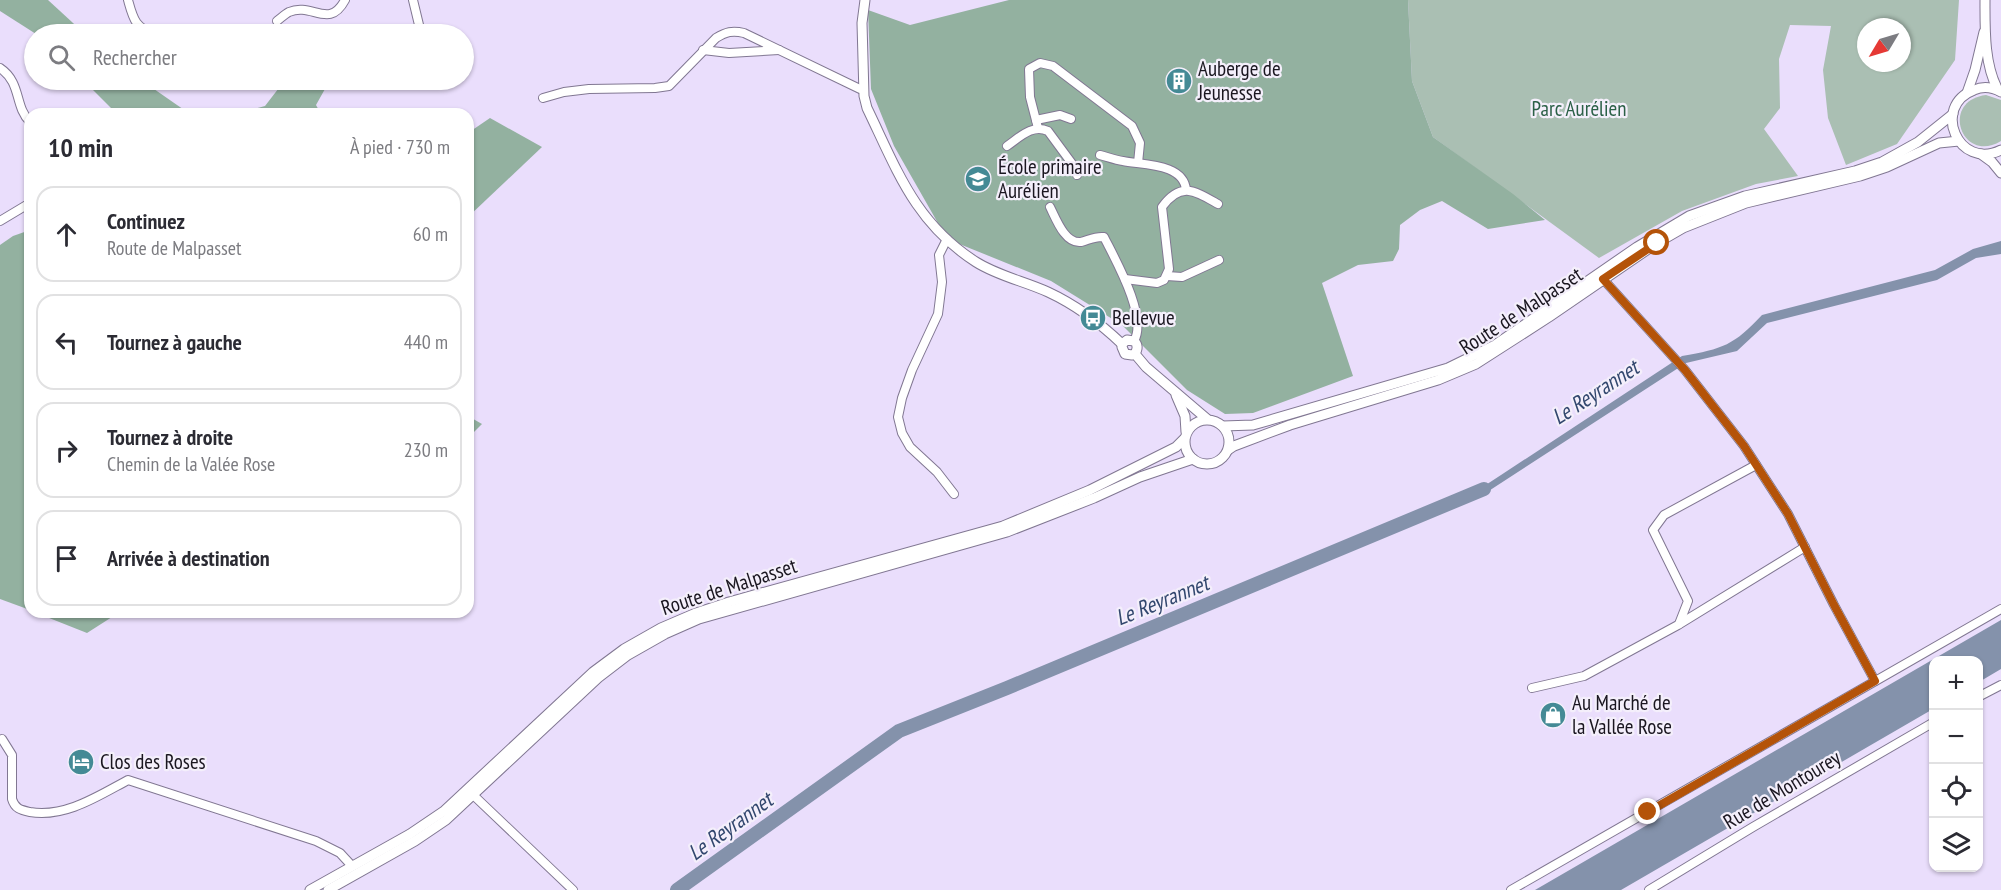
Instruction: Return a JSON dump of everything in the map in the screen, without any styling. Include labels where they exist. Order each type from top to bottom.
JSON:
[{"type":"main road","points":[[865,0],[862,23],[863,89],[867,108],[910,196],[925,217],[946,239],[976,262],[1010,279],[1047,292],[1082,311],[1122,344],[1125,354],[1135,354]]},
{"type":"main road","points":[[1985,0],[1990,69],[1999,91]]},
{"type":"main road","name":"Route de Malpasset","points":[[1228,450],[1282,428],[1437,380],[1476,364],[1683,228],[1746,203],[1892,158],[1918,142],[1953,114],[1955,106],[1967,93],[1975,70],[1985,24]]},
{"type":"main road","points":[[1967,93],[1987,88],[1999,91]]},
{"type":"main road","points":[[1953,114],[1954,133],[1959,141],[1965,147],[1992,162],[2001,173]]},
{"type":"main road","name":"Route de Malpasset","points":[[1223,426],[1253,425],[1305,408],[1448,369],[1495,345],[1637,247],[1689,216],[1745,196],[1813,184],[1887,167],[1939,143],[1959,141]]},
{"type":"main road","points":[[1981,154],[2001,150]]},
{"type":"main road","points":[[1122,344],[1128,340],[1134,341],[1138,350],[1135,354]]},
{"type":"main road","points":[[1135,354],[1146,367],[1207,419]]},
{"type":"main road","points":[[1174,390],[1185,416],[1185,435],[1187,454],[1200,463],[1215,463],[1221,460],[1228,450],[1228,434],[1216,421],[1207,419],[1199,421],[1185,435]]},
{"type":"main road","name":"Route de Malpasset","points":[[328,890],[423,836],[446,820],[592,672],[624,649],[661,628],[696,613],[729,603],[1003,526],[1090,490],[1176,447],[1185,435]]},
{"type":"main road","name":"Route de Malpasset","points":[[310,890],[410,834],[471,793],[598,678],[628,655],[665,634],[699,619],[1007,532],[1094,498],[1140,477],[1193,459]]},
{"type":"street","points":[[128,0],[136,24]]},
{"type":"street","points":[[277,21],[290,12],[302,10],[331,15],[339,10],[345,0]]},
{"type":"street","points":[[413,0],[419,24]]},
{"type":"street","points":[[543,98],[588,89],[669,86],[716,38],[733,31],[744,33],[863,89]]},
{"type":"street","points":[[703,50],[729,53],[780,50]]},
{"type":"street","points":[[1077,175],[1076,169],[1048,131],[1037,124],[1030,97],[1029,69],[1040,63],[1053,66],[1132,126],[1140,143],[1138,163]]},
{"type":"street","points":[[0,68],[16,85],[24,115]]},
{"type":"street","points":[[1007,146],[1037,124],[1060,115],[1071,119]]},
{"type":"street","points":[[1100,155],[1155,164],[1176,173],[1185,184],[1186,190]]},
{"type":"street","points":[[1167,276],[1169,269],[1162,207],[1172,197],[1186,190],[1195,191],[1218,204]]},
{"type":"street","points":[[0,221],[24,207]]},
{"type":"street","points":[[1050,207],[1064,233],[1072,241],[1104,237],[1125,279],[1138,322],[1138,334],[1134,341]]},
{"type":"street","points":[[946,239],[939,255],[942,282],[938,314],[912,370],[898,417],[902,433],[910,447],[926,460],[954,494]]},
{"type":"street","points":[[1125,279],[1157,283],[1167,276],[1182,277],[1219,260]]},
{"type":"street","points":[[1603,279],[1685,370],[1756,465],[1788,514],[1875,681]]},
{"type":"street","points":[[1678,625],[1688,602],[1653,530],[1664,515],[1756,465]]},
{"type":"street","points":[[1532,688],[1584,676],[1678,625],[1805,547]]},
{"type":"street","points":[[1511,890],[2001,609]]},
{"type":"street","points":[[1983,694],[2001,685]]},
{"type":"street","name":"Rue de Montourey","points":[[1649,890],[1929,725]]},
{"type":"street","points":[[2,739],[12,755],[12,799],[14,805],[20,810],[45,814],[82,804],[128,780],[316,841],[340,853],[352,866]]},
{"type":"street","points":[[471,793],[573,890]]},
{"type":"green space","points":[[0,0],[48,0],[74,24],[24,24],[24,26],[0,11]]},
{"type":"green space","points":[[1009,0],[1408,0],[1412,81],[1433,137],[1513,194],[1545,220],[1488,229],[1442,201],[1420,210],[1400,225],[1399,249],[1393,261],[1358,265],[1322,283],[1353,376],[1253,413],[1225,414],[1187,390],[1122,325],[1051,281],[947,239],[894,146],[871,89],[868,10],[910,25]]},
{"type":"green space","name":"Parc Aurélien","points":[[1408,0],[1959,0],[1955,60],[1897,144],[1846,165],[1828,118],[1823,70],[1831,26],[1790,25],[1779,59],[1780,108],[1764,129],[1798,176],[1756,184],[1682,211],[1599,258],[1433,137],[1412,81]]},
{"type":"green space","points":[[93,90],[155,90],[181,108],[111,108]]},
{"type":"green space","points":[[277,90],[324,90],[316,105],[318,108],[258,108],[265,106]]},
{"type":"green space","points":[[1986,95],[2001,100],[2001,141],[1987,146],[1976,145],[1967,139],[1961,129],[1960,119],[1963,108],[1972,100]]},
{"type":"green space","points":[[490,118],[542,147],[474,211],[474,129]]},
{"type":"green space","points":[[24,232],[24,608],[0,599],[0,245]]},
{"type":"green space","points":[[474,419],[482,424],[474,432]]},
{"type":"green space","points":[[49,618],[110,618],[87,633]]},
{"type":"water","name":"Le Reyrannet","points":[[2001,241],[2001,254],[1976,258],[1937,280],[1767,323],[1737,351],[1686,363],[1481,496],[1470,497],[1469,493],[1475,492],[1682,356],[1708,351],[1727,344],[1762,315],[1935,270],[1973,249]]},
{"type":"water","points":[[2001,620],[2001,669],[1983,680],[1983,656],[1939,656]]},
{"type":"water","points":[[1929,662],[1929,711],[1621,890],[1535,890]]},
{"type":"waterway","name":"Le Reyrannet","points":[[677,890],[899,731],[1484,489]]},
{"type":"place","name":"Auberge de Jeunesse","points":[[1179,81]]},
{"type":"place","name":"École primaire Aurélien","points":[[978,179]]},
{"type":"place","name":"Bellevue","points":[[1093,318]]},
{"type":"place","name":"Au Marché de la Vallée Rose","points":[[1553,715]]},
{"type":"place","name":"Clos des Roses","points":[[81,762]]},
{"type":"route","points":[[1648,812],[1875,681],[1788,514],[1744,446],[1685,370],[1603,279],[1657,243]]}]
